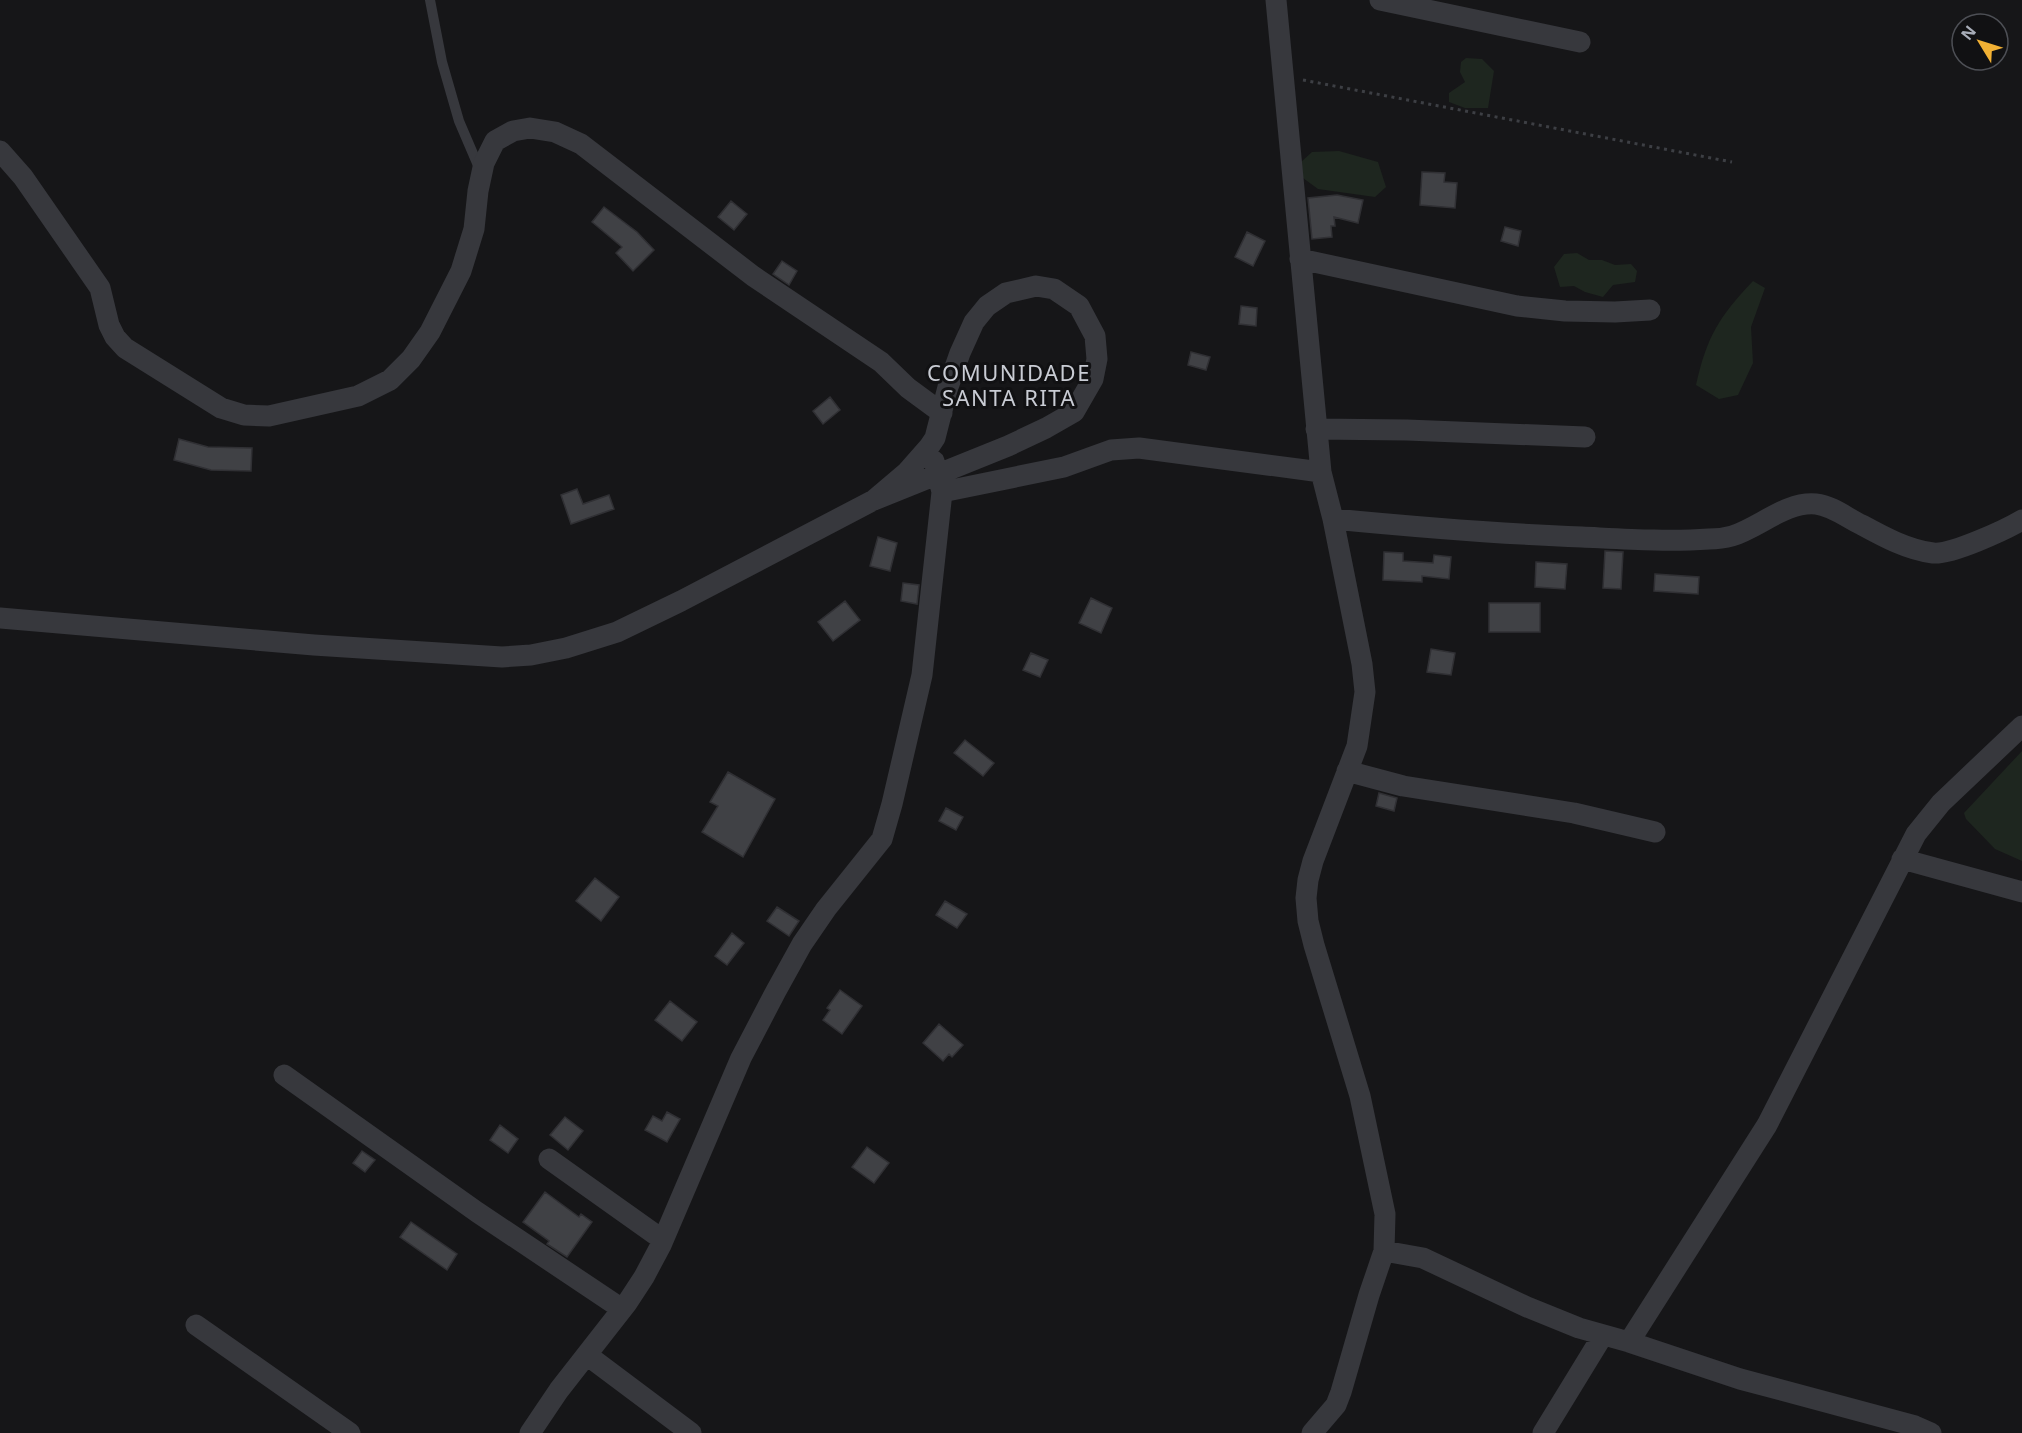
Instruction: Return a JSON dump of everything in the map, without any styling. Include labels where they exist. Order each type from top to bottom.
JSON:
[{"type":"street","points":[[1276,0],[1321,472],[1333,519],[1362,664],[1365,692],[1357,746],[1313,861],[1306,898],[1308,921],[1363,1107],[1385,1214],[1384,1251],[1369,1294],[1341,1392],[1336,1405],[1312,1433]]},
{"type":"street","points":[[1380,0],[1580,42]]},
{"type":"street","points":[[0,151],[23,177],[100,288],[109,325],[115,337],[125,348],[221,408],[244,415],[269,416],[358,396],[390,380],[411,359],[430,332],[461,271],[474,229],[477,191],[484,163],[495,141],[513,131],[530,128],[555,132],[580,144],[753,276],[881,362],[908,388],[942,413]]},
{"type":"street","points":[[1300,259],[1517,306],[1565,311],[1650,310]]},
{"type":"street","points":[[0,618],[314,645],[502,657],[566,648],[617,632],[874,500],[907,472],[935,438],[948,387],[960,353],[974,322],[987,306],[1006,293],[1036,286],[1054,289],[1078,306],[1095,336],[1097,359],[1093,379],[1074,412],[940,483]]},
{"type":"street","points":[[1316,429],[1585,437]]},
{"type":"street","points":[[530,1433],[559,1390],[644,1277],[663,1240],[741,1058],[776,991],[802,944],[826,909],[882,839],[922,675],[940,483],[929,447]]},
{"type":"street","points":[[874,500],[940,483],[1064,466],[1122,448],[1139,448],[1321,472]]},
{"type":"street","points":[[1333,519],[1534,535],[1710,539],[1731,536],[1775,515],[1800,506],[1816,504],[1835,510],[1871,530],[1914,549],[1936,554],[1958,549],[2022,520]]},
{"type":"street","points":[[1629,1342],[1767,1125],[1916,834],[1941,803],[2022,726]]},
{"type":"street","points":[[1347,771],[1403,786],[1574,813],[1655,832]]},
{"type":"street","points":[[1902,860],[2022,892]]},
{"type":"street","points":[[284,1075],[477,1212],[622,1309]]},
{"type":"street","points":[[549,1159],[663,1240]]},
{"type":"street","points":[[1384,1251],[1423,1258],[1527,1307],[1579,1328],[1740,1379],[1915,1426],[1931,1433]]},
{"type":"street","points":[[196,1326],[350,1433]]},
{"type":"street","points":[[1543,1433],[1603,1335]]},
{"type":"street","points":[[587,1355],[690,1433]]},
{"type":"lane","points":[[430,0],[442,62],[459,121],[482,173]]},
{"type":"path","points":[[1283,76],[1732,162]]},
{"type":"shaded area","points":[[1466,58],[1482,59],[1494,71],[1488,108],[1465,108],[1449,102],[1449,93],[1465,82],[1460,72],[1461,62]]},
{"type":"shaded area","points":[[1339,151],[1378,162],[1386,187],[1375,197],[1318,189],[1303,178],[1301,162],[1312,152]]},
{"type":"shaded area","points":[[1577,253],[1589,260],[1602,260],[1615,265],[1631,264],[1637,271],[1635,282],[1613,285],[1603,297],[1574,286],[1560,287],[1554,267],[1564,254]]},
{"type":"shaded area","points":[[1753,281],[1765,288],[1751,327],[1753,363],[1738,395],[1719,399],[1696,385],[1700,368],[1716,328],[1731,306]]},
{"type":"shaded area","points":[[2022,751],[2022,861],[1995,849],[1966,819],[1964,813]]},
{"type":"building","points":[[1422,172],[1445,173],[1444,182],[1457,183],[1455,208],[1420,205]]},
{"type":"building","points":[[1337,195],[1363,200],[1358,223],[1334,217],[1335,226],[1331,226],[1332,237],[1312,239],[1308,198]]},
{"type":"building","points":[[731,201],[747,214],[734,230],[718,217]]},
{"type":"building","points":[[604,207],[637,232],[654,250],[633,271],[616,253],[622,247],[592,222]]},
{"type":"building","points":[[1505,227],[1521,231],[1518,246],[1501,241]]},
{"type":"building","points":[[1247,232],[1265,241],[1253,266],[1235,257]]},
{"type":"building","points":[[782,261],[797,271],[789,285],[773,274]]},
{"type":"building","points":[[1241,306],[1257,308],[1256,326],[1239,324]]},
{"type":"building","points":[[1191,352],[1210,357],[1206,370],[1188,365]]},
{"type":"building","points":[[830,397],[840,410],[823,424],[813,411]]},
{"type":"building","points":[[179,439],[208,447],[252,448],[251,471],[211,470],[174,460]]},
{"type":"building","points":[[577,489],[583,504],[609,495],[614,509],[571,524],[561,495]]},
{"type":"building","points":[[878,537],[897,543],[890,571],[870,566]]},
{"type":"building","points":[[1605,551],[1623,552],[1621,589],[1603,588]]},
{"type":"building","points":[[1384,552],[1403,553],[1403,561],[1433,563],[1434,555],[1451,557],[1449,579],[1422,576],[1422,582],[1383,580]]},
{"type":"building","points":[[1536,562],[1567,564],[1565,589],[1535,587]]},
{"type":"building","points":[[1655,574],[1699,577],[1698,594],[1654,591]]},
{"type":"building","points":[[903,583],[919,585],[917,604],[901,601]]},
{"type":"building","points":[[1091,598],[1112,608],[1101,633],[1079,623]]},
{"type":"building","points":[[845,601],[860,620],[833,641],[818,622]]},
{"type":"building","points":[[1489,603],[1540,603],[1540,632],[1489,632]]},
{"type":"building","points":[[1431,649],[1455,653],[1451,675],[1427,672]]},
{"type":"building","points":[[1031,653],[1048,660],[1040,677],[1023,670]]},
{"type":"building","points":[[965,740],[994,763],[983,776],[954,753]]},
{"type":"building","points":[[728,772],[775,799],[743,857],[702,832],[718,806],[710,802]]},
{"type":"building","points":[[1379,793],[1397,798],[1394,811],[1376,806]]},
{"type":"building","points":[[946,808],[963,817],[956,830],[939,821]]},
{"type":"building","points":[[595,878],[619,897],[601,921],[576,901]]},
{"type":"building","points":[[945,901],[967,914],[957,928],[936,915]]},
{"type":"building","points":[[777,907],[799,921],[789,936],[767,921]]},
{"type":"building","points":[[732,933],[744,943],[727,965],[715,956]]},
{"type":"building","points":[[840,990],[862,1006],[842,1034],[823,1020],[830,1010],[827,1008]]},
{"type":"building","points":[[670,1001],[697,1022],[682,1041],[655,1020]]},
{"type":"building","points":[[939,1024],[963,1045],[952,1057],[949,1054],[943,1061],[923,1043]]},
{"type":"building","points":[[667,1112],[680,1119],[667,1142],[645,1130],[653,1116],[662,1121]]},
{"type":"building","points":[[565,1117],[583,1131],[568,1150],[550,1135]]},
{"type":"building","points":[[500,1125],[518,1139],[508,1153],[490,1140]]},
{"type":"building","points":[[867,1147],[889,1163],[874,1183],[852,1167]]},
{"type":"building","points":[[362,1151],[375,1160],[365,1172],[353,1163]]},
{"type":"building","points":[[545,1192],[579,1217],[581,1214],[592,1222],[567,1257],[547,1244],[549,1241],[523,1222]]},
{"type":"building","points":[[411,1222],[457,1254],[447,1270],[400,1237]]},
{"type":"district","name":"COMUNIDADE SANTA RITA","points":[[1009,384]]}]
